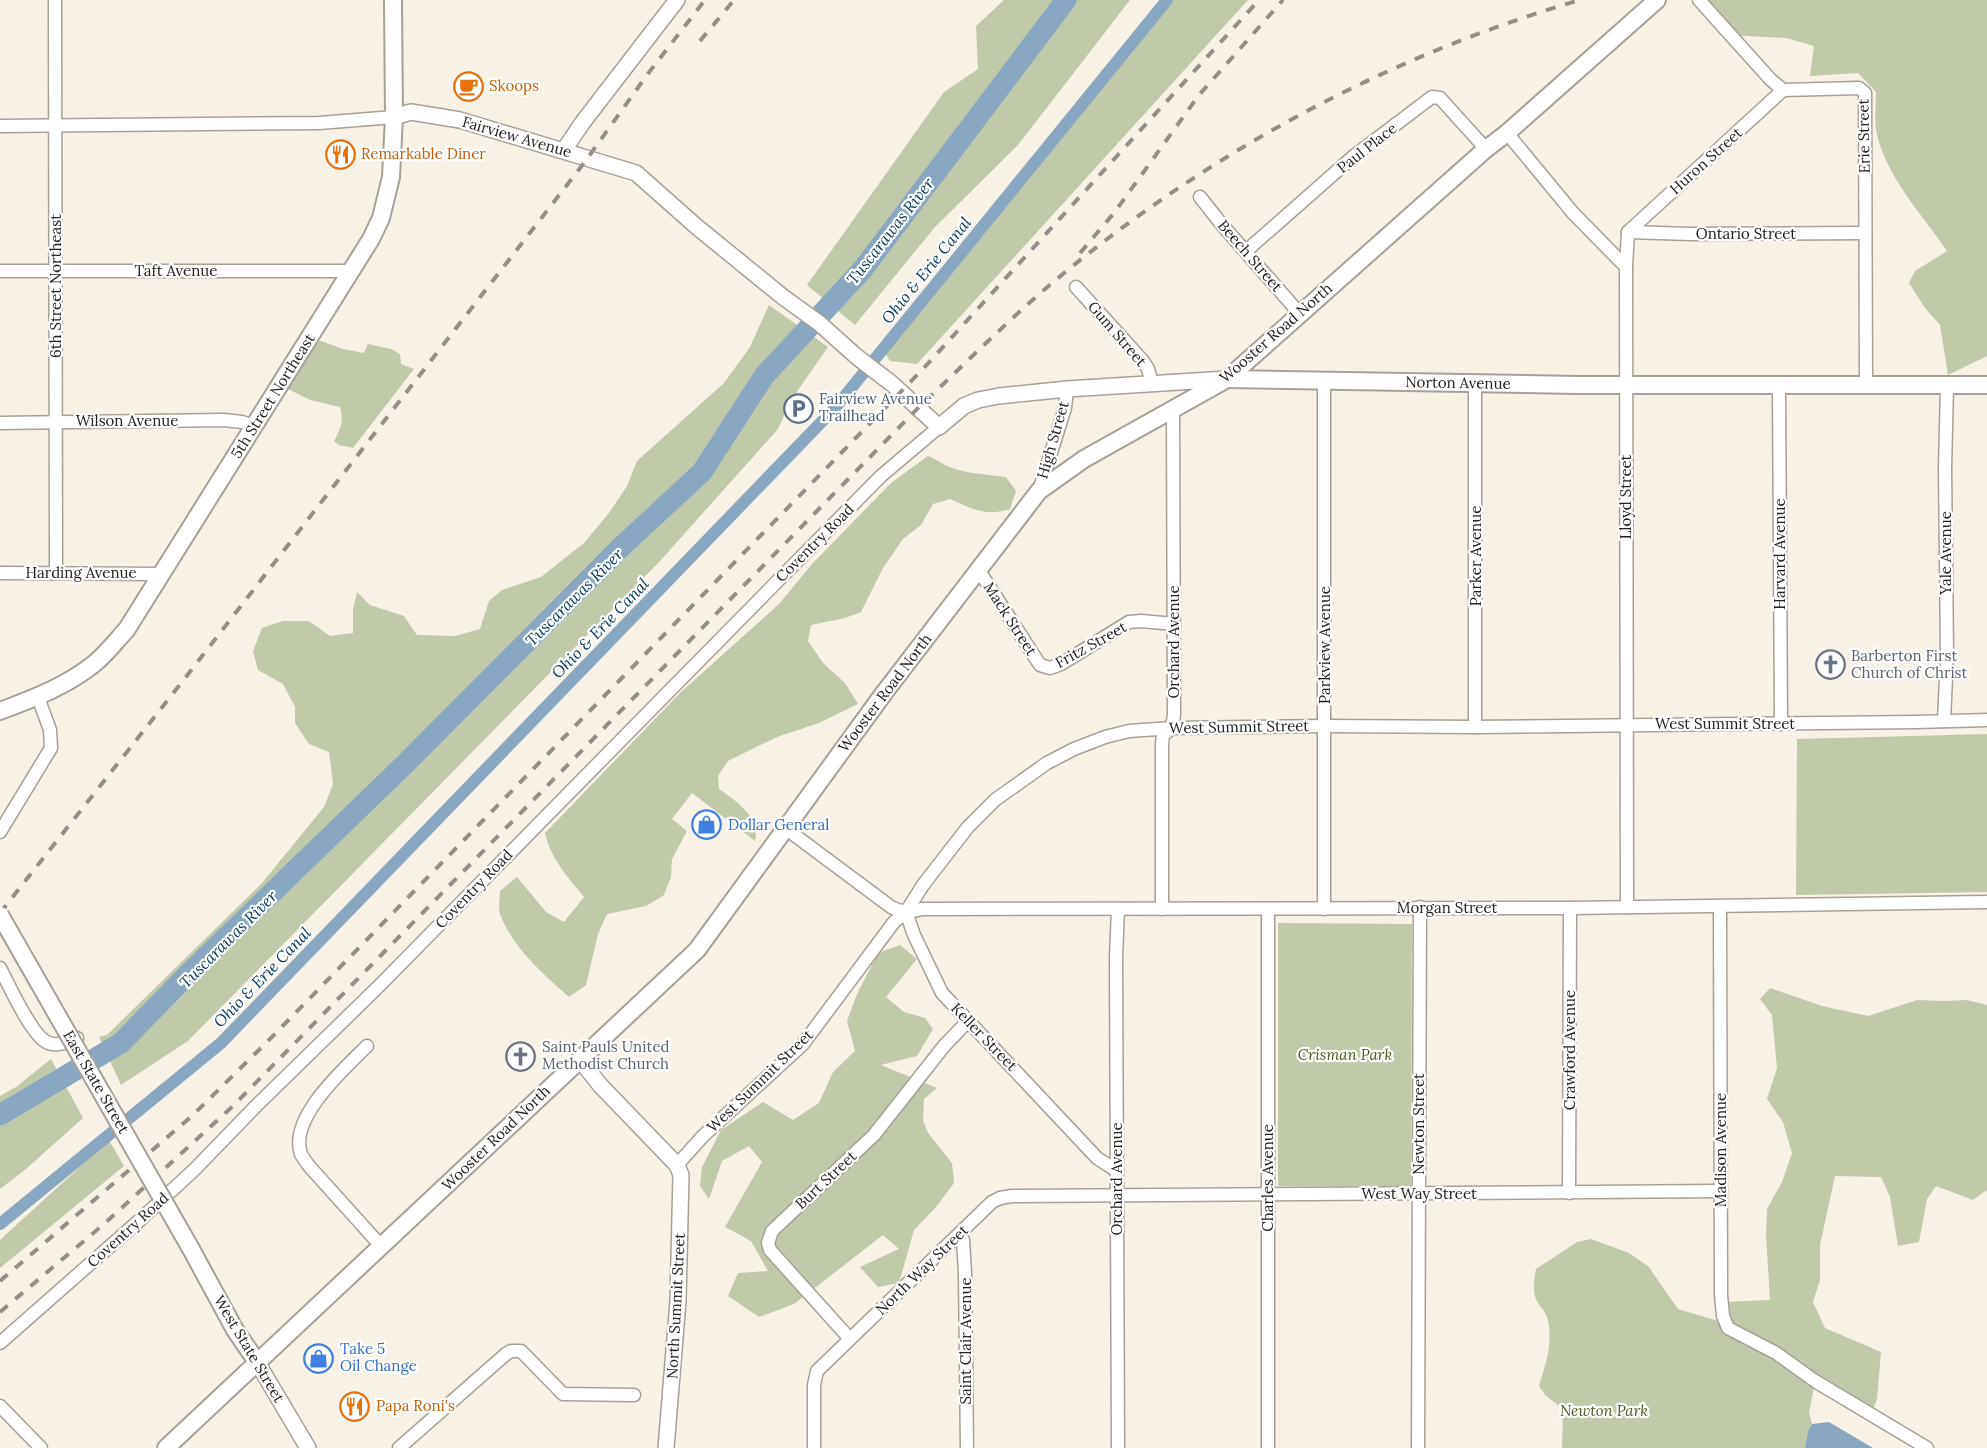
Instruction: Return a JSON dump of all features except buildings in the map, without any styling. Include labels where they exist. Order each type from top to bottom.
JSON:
[{"type":"main road","name":"5th Street Northeast","points":[[0,711],[71,680],[104,656],[127,629],[371,239],[388,196],[391,177],[394,117],[393,0]]},
{"type":"main road","name":"Wooster Road North","points":[[166,1448],[697,950],[785,828],[1039,491],[1084,459],[1227,379],[1657,0]]},
{"type":"main road","name":"Norton Avenue","points":[[1227,379],[1474,384],[1987,385]]},
{"type":"main road","name":"East State Street","points":[[0,915],[191,1249]]},
{"type":"main road","name":"West State Street","points":[[191,1249],[235,1330],[257,1362]]},
{"type":"street","name":"6th Street Northeast","points":[[55,0],[56,572]]},
{"type":"street","points":[[564,150],[676,0]]},
{"type":"street","points":[[1699,0],[1771,80],[1783,90]]},
{"type":"street","name":"Erie Street","points":[[1783,90],[1859,88],[1864,93],[1866,385]]},
{"type":"street","name":"Huron Street","points":[[1628,232],[1783,90]]},
{"type":"street","name":"Paul Place","points":[[1246,251],[1354,156],[1432,97],[1440,98],[1486,149]]},
{"type":"street","name":"Fairview Avenue","points":[[0,126],[319,123],[394,117],[411,112],[443,116],[636,173],[706,234],[891,383],[939,427]]},
{"type":"street","points":[[1507,133],[1573,213],[1626,267]]},
{"type":"street","name":"Beech Street","points":[[1200,197],[1300,314]]},
{"type":"street","name":"Ontario Street","points":[[1628,232],[1864,233]]},
{"type":"street","name":"Lloyd Street","points":[[1627,906],[1626,267],[1628,232]]},
{"type":"street","name":"Taft Avenue","points":[[0,271],[351,271]]},
{"type":"street","name":"Gum Street","points":[[1076,287],[1143,361],[1149,371],[1152,384]]},
{"type":"street","name":"Norton Avenue","points":[[939,427],[963,406],[999,396],[1067,389],[1227,379]]},
{"type":"street","name":"Parkview Avenue","points":[[1324,381],[1324,909]]},
{"type":"street","name":"Parker Avenue","points":[[1474,384],[1475,727]]},
{"type":"street","name":"Harvard Avenue","points":[[1779,385],[1781,724]]},
{"type":"street","name":"Yale Avenue","points":[[1944,721],[1947,655],[1945,468],[1947,386]]},
{"type":"street","name":"High Street","points":[[1039,491],[1065,408],[1067,389]]},
{"type":"street","name":"Orchard Avenue","points":[[1162,909],[1162,744],[1163,735],[1172,728],[1173,408]]},
{"type":"street","name":"Wilson Avenue","points":[[0,423],[224,420],[254,426]]},
{"type":"street","name":"Coventry Road","points":[[0,1342],[195,1169],[380,985],[881,476],[939,427]]},
{"type":"street","name":"Mack Street","points":[[978,569],[1040,665],[1044,667]]},
{"type":"street","name":"Harding Avenue","points":[[0,573],[161,574]]},
{"type":"street","name":"Fritz Street","points":[[1044,667],[1061,664],[1130,622],[1174,624]]},
{"type":"street","points":[[0,831],[51,748],[50,730],[38,696]]},
{"type":"street","name":"West Summit Street","points":[[677,1164],[703,1136],[803,1044],[894,922],[906,912],[930,876],[968,827],[995,800],[1047,763],[1104,737],[1172,728],[1781,724],[1987,720]]},
{"type":"street","points":[[785,828],[891,907],[900,912],[906,912]]},
{"type":"street","name":"Morgan Street","points":[[906,912],[922,909],[1570,908],[1987,902]]},
{"type":"street","name":"Madison Avenue","points":[[1720,906],[1721,1295],[1725,1323],[1728,1328],[1785,1359],[1824,1387],[1928,1448]]},
{"type":"street","name":"Newton Street","points":[[1418,1448],[1420,907]]},
{"type":"street","name":"Crawford Avenue","points":[[1569,1193],[1570,908]]},
{"type":"street","name":"Orchard Avenue","points":[[1118,909],[1116,957],[1118,1448]]},
{"type":"street","name":"Charles Avenue","points":[[1268,909],[1268,1448]]},
{"type":"street","name":"Keller Street","points":[[906,912],[914,935],[942,993],[1097,1158],[1117,1171]]},
{"type":"street","points":[[0,968],[32,1027],[45,1042],[66,1043],[77,1038]]},
{"type":"street","name":"Burt Street","points":[[850,1339],[770,1250],[769,1236],[874,1135],[944,1046],[968,1021]]},
{"type":"street","points":[[367,1046],[319,1096],[306,1119],[300,1152],[309,1166],[381,1246]]},
{"type":"street","points":[[580,1060],[677,1164]]},
{"type":"street","name":"North Summit Street","points":[[666,1448],[678,1301],[682,1199],[681,1175],[677,1164]]},
{"type":"street","name":"West Way Street","points":[[1117,1195],[1721,1191]]},
{"type":"street","name":"North Way Street","points":[[814,1448],[814,1377],[817,1371],[993,1202],[1012,1196],[1117,1195]]},
{"type":"street","name":"Saint Clair Avenue","points":[[961,1235],[965,1273],[967,1448]]},
{"type":"street","points":[[399,1448],[511,1351],[521,1352],[563,1394],[634,1395]]},
{"type":"street","name":"West State Street","points":[[257,1362],[308,1448]]},
{"type":"street","points":[[0,1406],[41,1448]]},
{"type":"green space","points":[[1004,0],[1130,0],[1018,145],[935,227],[855,325],[807,285],[944,92],[978,69],[976,26]]},
{"type":"green space","points":[[1167,0],[1248,0],[917,364],[890,361],[882,349]]},
{"type":"green space","points":[[1706,0],[1987,0],[1987,356],[1948,375],[1940,325],[1925,308],[1909,283],[1915,271],[1947,251],[1897,181],[1882,151],[1876,130],[1876,92],[1858,73],[1810,76],[1814,46],[1786,38],[1730,35]]},
{"type":"green space","points":[[769,305],[828,347],[791,400],[778,429],[660,561],[188,1041],[121,1085],[99,1037],[107,1035],[262,883],[324,807],[333,784],[329,752],[309,744],[295,723],[295,707],[283,684],[258,670],[253,651],[262,628],[283,621],[309,621],[330,636],[353,633],[353,610],[357,592],[370,605],[404,616],[417,635],[455,636],[480,629],[489,601],[502,590],[541,577],[584,543],[609,513],[627,486],[637,461],[724,383],[750,347]]},
{"type":"green space","points":[[321,341],[364,353],[368,344],[391,349],[400,354],[401,364],[414,369],[353,448],[339,445],[334,441],[341,424],[340,407],[310,400],[288,389],[291,379],[313,343]]},
{"type":"green space","points":[[928,456],[959,470],[1006,477],[1016,491],[1010,509],[986,512],[972,509],[950,499],[933,504],[921,525],[903,539],[883,568],[861,612],[811,625],[808,641],[823,663],[845,683],[858,704],[819,723],[777,737],[728,761],[718,776],[719,789],[746,810],[751,817],[756,832],[755,841],[692,793],[672,819],[687,831],[672,859],[671,877],[664,895],[646,906],[607,914],[598,934],[586,985],[569,997],[539,969],[512,938],[500,914],[500,891],[517,877],[546,912],[564,922],[584,897],[555,859],[545,833],[681,692],[779,604],[812,564],[891,483]]},
{"type":"green space","points":[[1987,734],[1987,892],[1796,895],[1797,739]]},
{"type":"green space","name":"Crisman Park","points":[[1278,923],[1412,924],[1411,1187],[1278,1186]]},
{"type":"green space","points":[[900,945],[917,959],[886,997],[904,1012],[925,1018],[933,1029],[917,1056],[881,1065],[937,1088],[924,1099],[923,1120],[928,1133],[952,1163],[954,1183],[936,1207],[914,1230],[899,1283],[878,1287],[860,1267],[899,1249],[883,1235],[794,1304],[759,1317],[728,1296],[738,1273],[768,1271],[751,1241],[725,1227],[762,1162],[749,1146],[722,1161],[709,1199],[700,1186],[702,1167],[721,1130],[763,1102],[793,1120],[819,1103],[833,1072],[855,1051],[847,1021],[857,994],[878,953]]},
{"type":"green space","name":"Newton Park","points":[[1770,988],[1822,1006],[1868,1016],[1917,1000],[1967,1000],[1987,1005],[1987,1190],[1973,1200],[1936,1186],[1927,1199],[1919,1242],[1898,1246],[1890,1197],[1881,1177],[1835,1176],[1820,1245],[1820,1280],[1813,1302],[1825,1328],[1881,1352],[1877,1399],[1871,1415],[1815,1382],[1809,1413],[1812,1424],[1808,1431],[1805,1448],[1562,1448],[1563,1409],[1545,1395],[1539,1386],[1550,1335],[1547,1317],[1534,1294],[1536,1269],[1577,1242],[1591,1239],[1629,1253],[1648,1266],[1678,1309],[1725,1323],[1722,1302],[1770,1300],[1766,1235],[1767,1209],[1782,1182],[1792,1153],[1783,1122],[1767,1099],[1777,1068],[1772,1015],[1760,999]]},
{"type":"green space","points":[[51,1059],[83,1118],[0,1189],[0,1096],[16,1087]]},
{"type":"green space","points":[[109,1140],[124,1166],[0,1268],[0,1240]]},
{"type":"water","points":[[1829,1422],[1873,1448],[1805,1448],[1808,1431],[1812,1424]]},
{"type":"waterway","name":"Tuscarawas River","points":[[0,1115],[121,1043],[186,976],[404,765],[621,547],[702,472],[764,376],[863,269],[1066,0]]},
{"type":"waterway","name":"Ohio & Erie Canal","points":[[0,1224],[221,1043],[835,408],[1167,0]]},
{"type":"railway","points":[[0,913],[584,163],[647,75],[705,0]]},
{"type":"railway","points":[[700,41],[734,0]]},
{"type":"railway","points":[[0,1281],[192,1116],[272,1037],[922,370],[1259,0]]},
{"type":"railway","points":[[1080,253],[1114,213],[1199,95],[1283,0]]},
{"type":"railway","points":[[0,1312],[104,1224],[234,1105],[919,407],[1049,285],[1126,225],[1186,183],[1311,109],[1443,48],[1511,22],[1580,0]]},
{"type":"place","name":"Skoops","points":[[468,86]]},
{"type":"place","name":"Remarkable Diner","points":[[340,154]]},
{"type":"place","name":"Fairview Avenue Trailhead","points":[[798,408]]},
{"type":"place","name":"Barberton First Church of Christ","points":[[1830,665]]},
{"type":"place","name":"Dollar General","points":[[707,825]]},
{"type":"place","name":"Saint Pauls United Methodist Church","points":[[521,1056]]},
{"type":"place","name":"Take 5 Oil Change","points":[[319,1358]]},
{"type":"place","name":"Papa Roni's","points":[[355,1406]]}]
